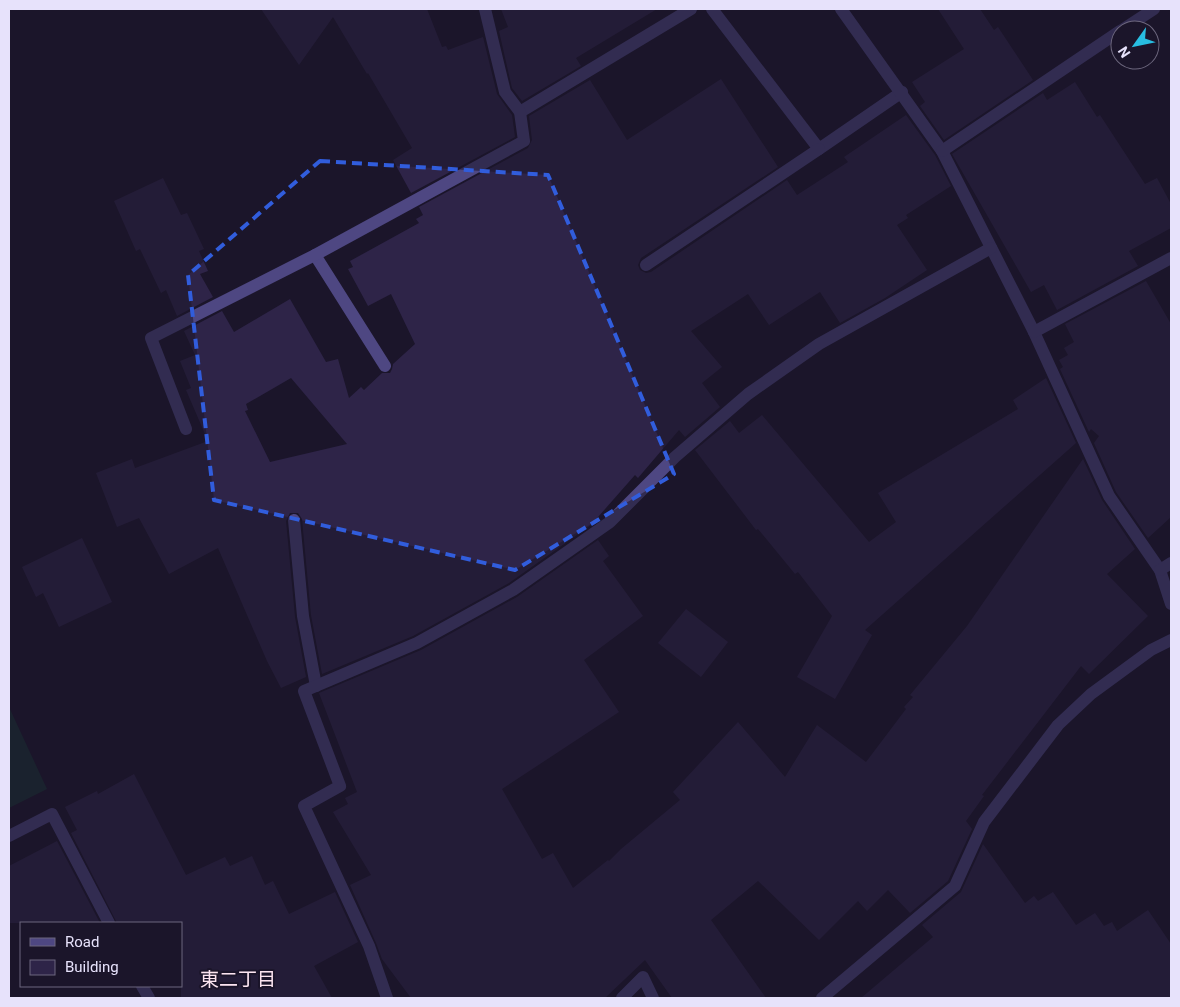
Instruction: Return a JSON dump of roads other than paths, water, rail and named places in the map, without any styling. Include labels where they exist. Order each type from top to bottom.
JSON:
[{"type":"street","points":[[186,428],[151,338],[315,255],[524,141],[520,112],[506,92],[485,9]]},
{"type":"street","points":[[520,112],[691,9]]},
{"type":"street","points":[[712,9],[819,149]]},
{"type":"street","points":[[841,9],[902,92],[942,151],[1034,332],[1109,496],[1160,570],[1171,604]]},
{"type":"street","points":[[1138,20],[1154,9]]},
{"type":"street","points":[[942,151],[1110,38]]},
{"type":"street","points":[[646,265],[902,92]]},
{"type":"street","points":[[387,998],[369,946],[304,806],[340,786],[304,691],[417,643],[513,590],[610,522],[675,457],[748,394],[819,344],[991,248]]},
{"type":"street","points":[[315,255],[385,366]]},
{"type":"street","points":[[1034,332],[1171,258]]},
{"type":"street","points":[[294,520],[303,616],[316,686]]},
{"type":"street","points":[[1160,570],[1171,563]]},
{"type":"street","points":[[822,998],[955,886],[984,822],[1058,725],[1091,694],[1151,650],[1171,640]]},
{"type":"street","points":[[9,836],[52,814],[108,922]]},
{"type":"street","points":[[622,998],[642,977],[653,998]]},
{"type":"street","points":[[143,987],[149,998]]},
{"type":"district","name":"東二丁目","points":[[238,979]]}]
